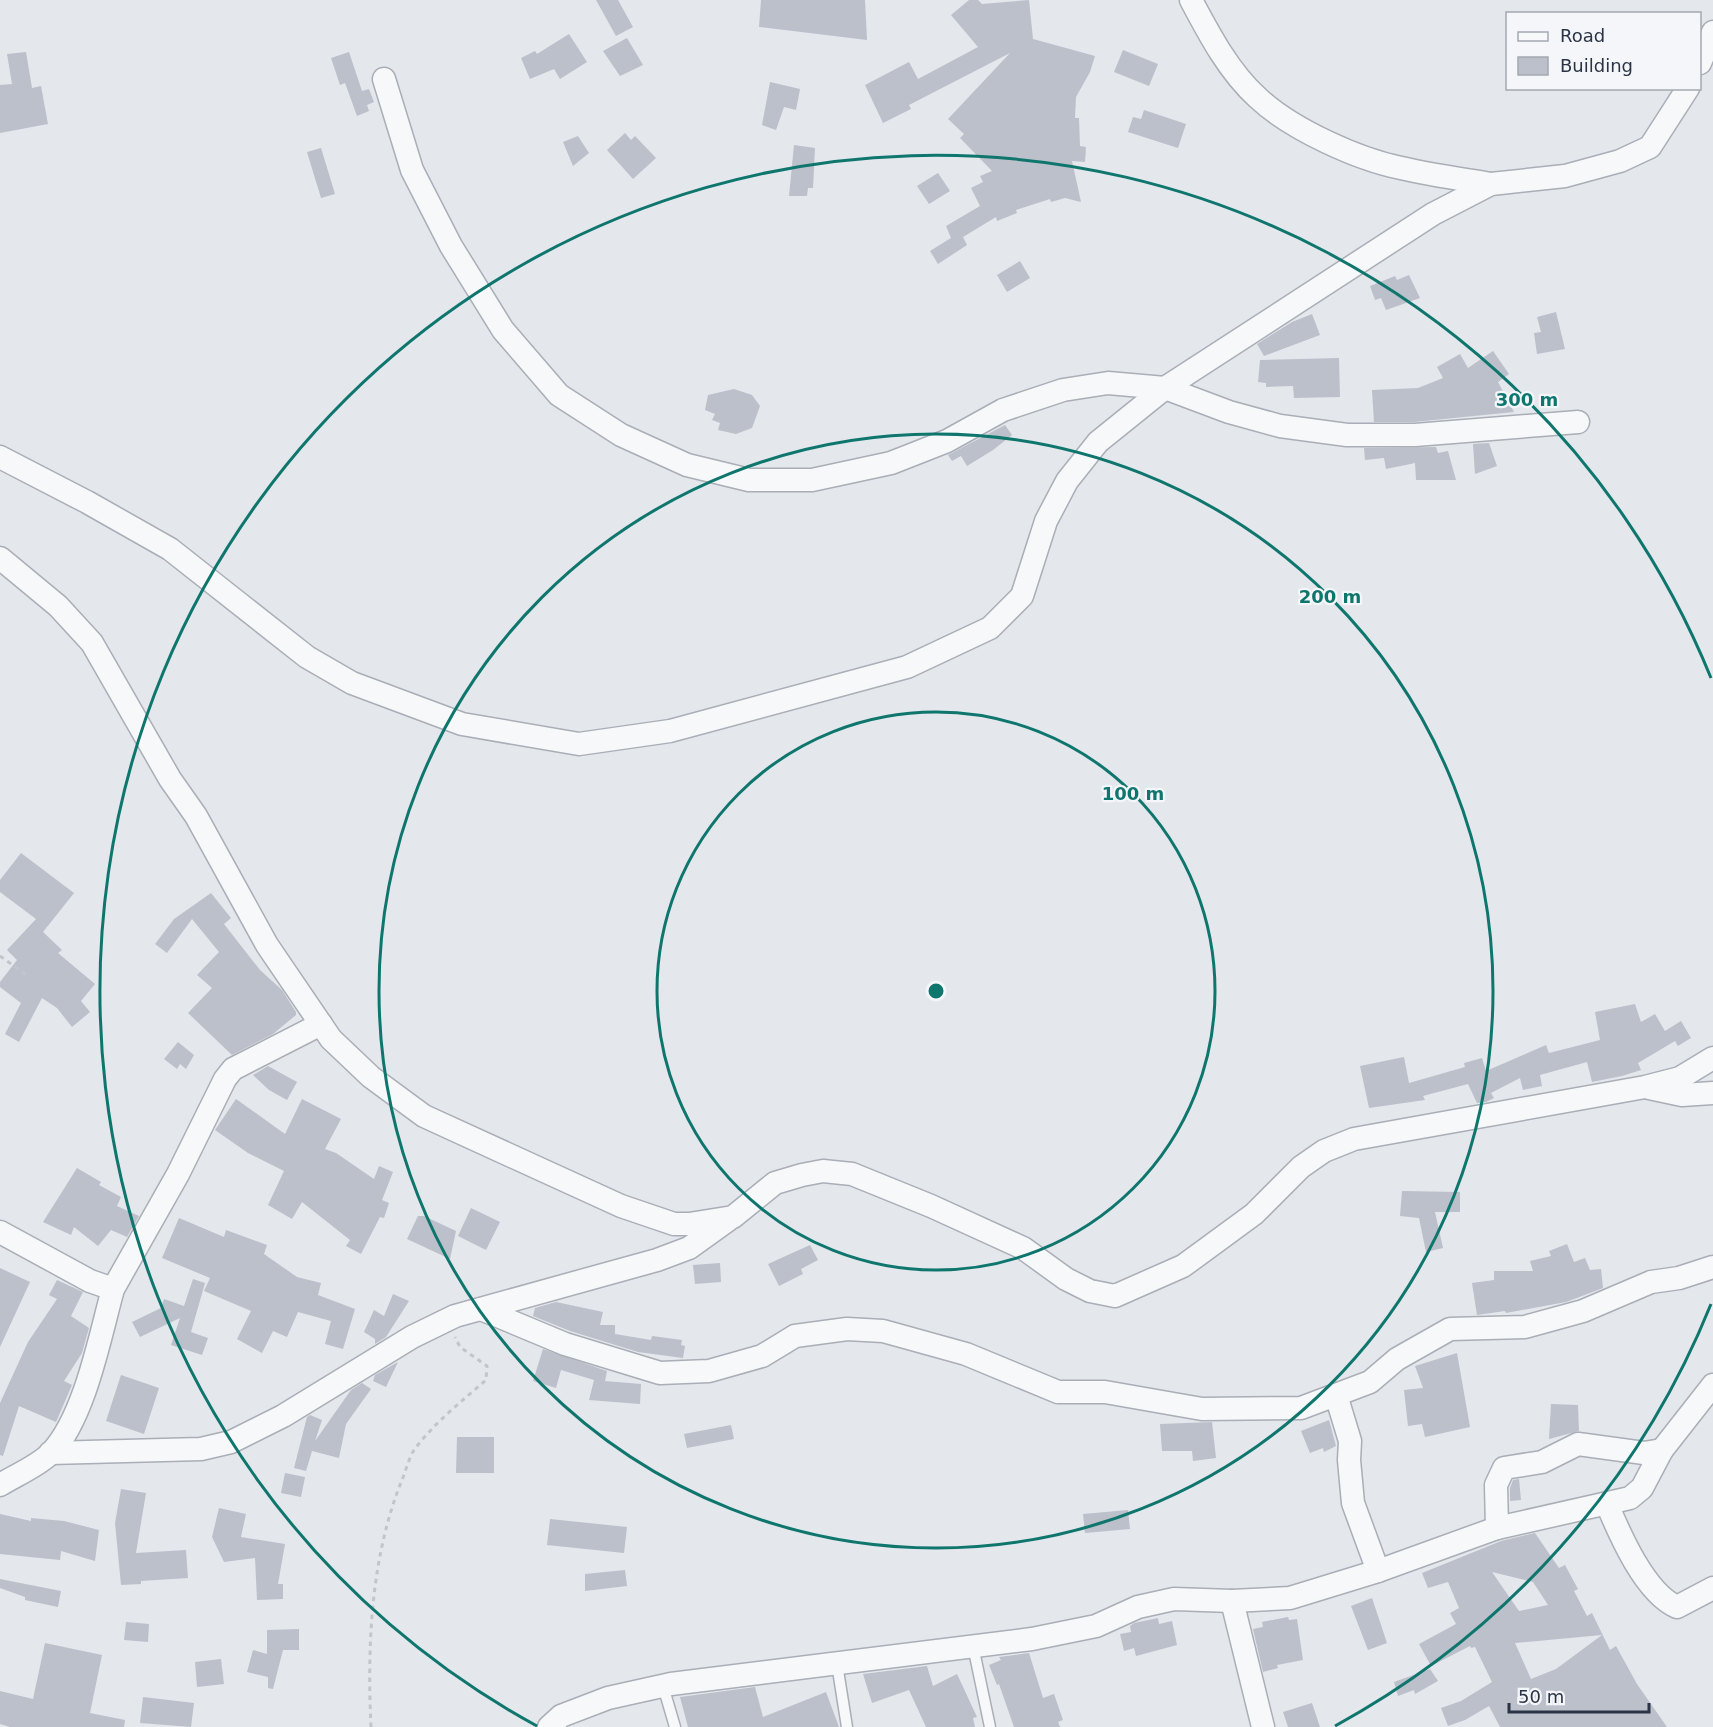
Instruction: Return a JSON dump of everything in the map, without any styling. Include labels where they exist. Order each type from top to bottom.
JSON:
[{"type":"street","points":[[1191,0],[1226,60],[1257,98],[1293,123],[1345,149],[1399,168],[1491,184],[1565,176],[1620,161],[1650,147],[1687,90]]},
{"type":"street","points":[[1701,61],[1713,32]]},
{"type":"street","points":[[384,79],[412,170],[451,246],[503,330],[559,396],[621,435],[687,465],[749,480],[812,480],[891,463],[946,441],[1003,410],[1063,390],[1108,383],[1165,388],[1229,412],[1280,426],[1347,435],[1415,435],[1578,422]]},
{"type":"street","points":[[0,457],[87,501],[170,549],[307,657],[352,683],[462,724],[579,744],[670,731],[908,667],[990,628],[1022,596],[1046,521],[1067,481],[1098,442],[1165,388],[1433,214],[1491,184]]},
{"type":"street","points":[[0,558],[58,606],[92,643],[170,779],[196,816],[267,945],[331,1039],[371,1077],[424,1116],[621,1206],[674,1224],[733,1217]]},
{"type":"street","points":[[0,1485],[50,1454],[77,1412],[113,1289],[178,1174],[225,1078],[233,1069],[321,1024]]},
{"type":"street","points":[[50,1454],[201,1449],[231,1442],[283,1416],[412,1337],[455,1316],[657,1260],[689,1248],[775,1183],[823,1171],[852,1174],[931,1206],[1023,1248],[1066,1280],[1090,1291],[1115,1296],[1184,1266],[1254,1214],[1301,1167],[1324,1151],[1354,1139],[1645,1086],[1680,1078],[1713,1058]]},
{"type":"street","points":[[1645,1086],[1683,1095],[1713,1093]]},
{"type":"street","points":[[0,1232],[90,1281],[113,1289]]},
{"type":"street","points":[[481,1310],[565,1344],[660,1373],[709,1371],[762,1356],[795,1336],[847,1329],[883,1331],[966,1354],[1058,1392],[1105,1392],[1202,1409],[1249,1410],[1301,1408],[1370,1382],[1397,1359],[1450,1329],[1525,1327],[1583,1311],[1651,1282],[1678,1278],[1713,1267]]},
{"type":"street","points":[[549,1727],[561,1716],[608,1698],[663,1686],[1032,1639],[1096,1626],[1138,1607],[1174,1599],[1232,1601],[1290,1598],[1378,1571],[1497,1528],[1630,1498],[1642,1488],[1662,1450],[1713,1385]]},
{"type":"street","points":[[1336,1395],[1350,1441],[1350,1483],[1353,1503],[1378,1571]]},
{"type":"street","points":[[1497,1528],[1496,1485],[1504,1468],[1542,1462],[1578,1444],[1644,1453],[1662,1450]]},
{"type":"street","points":[[1608,1504],[1634,1559],[1665,1602],[1677,1607],[1713,1588]]},
{"type":"street","points":[[1232,1601],[1263,1727]]},
{"type":"lane","points":[[973,1646],[990,1727]]},
{"type":"lane","points":[[837,1664],[847,1727]]},
{"type":"lane","points":[[663,1686],[675,1727]]},
{"type":"path","points":[[0,956],[28,976]]},
{"type":"path","points":[[371,1727],[370,1654],[378,1569],[396,1496],[414,1451],[455,1407],[486,1380],[487,1366],[460,1347],[451,1332],[455,1316]]},
{"type":"building","points":[[596,0],[618,0],[633,27],[616,36]]},
{"type":"building","points":[[761,0],[865,0],[867,40],[759,27]]},
{"type":"building","points":[[969,0],[978,0],[982,4],[1029,0],[1033,39],[1095,56],[1090,72],[1076,97],[1075,118],[1079,118],[1080,146],[1086,147],[1085,162],[1072,161],[1081,202],[1065,198],[1051,202],[1050,199],[1016,210],[1017,213],[997,221],[996,217],[963,237],[967,245],[938,264],[930,251],[951,238],[946,226],[980,206],[971,188],[983,182],[980,176],[992,171],[960,138],[964,134],[948,119],[1010,53],[909,105],[911,109],[883,123],[865,85],[909,62],[918,79],[978,47],[951,15]]},
{"type":"building","points":[[569,34],[587,62],[560,79],[554,69],[530,79],[521,58],[535,51],[537,54]]},
{"type":"building","points":[[627,38],[643,65],[620,76],[603,51]]},
{"type":"building","points":[[1123,50],[1158,64],[1149,86],[1114,72]]},
{"type":"building","points":[[26,52],[32,88],[41,86],[48,124],[0,133],[0,85],[12,84],[7,54]]},
{"type":"building","points":[[349,52],[362,91],[369,89],[374,102],[367,105],[369,111],[357,116],[345,83],[340,85],[331,58]]},
{"type":"building","points":[[770,82],[800,89],[796,110],[784,107],[776,130],[762,125]]},
{"type":"building","points":[[1144,110],[1186,124],[1178,148],[1128,132],[1133,117],[1141,119]]},
{"type":"building","points":[[625,133],[631,140],[635,136],[656,158],[633,179],[607,150]]},
{"type":"building","points":[[578,136],[589,153],[573,166],[563,142]]},
{"type":"building","points":[[794,145],[815,148],[813,188],[808,188],[807,196],[789,196]]},
{"type":"building","points":[[321,148],[335,194],[321,198],[307,152]]},
{"type":"building","points":[[938,173],[950,191],[929,204],[917,186]]},
{"type":"building","points":[[1020,261],[1030,278],[1007,292],[997,275]]},
{"type":"building","points":[[1409,275],[1420,298],[1386,310],[1381,298],[1375,300],[1370,286],[1395,276],[1397,280]]},
{"type":"building","points":[[1556,312],[1565,349],[1537,354],[1534,333],[1541,332],[1537,317]]},
{"type":"building","points":[[1312,314],[1320,335],[1264,356],[1257,344],[1292,322]]},
{"type":"building","points":[[1493,351],[1509,374],[1498,382],[1514,412],[1414,422],[1374,422],[1372,390],[1418,388],[1443,378],[1437,367],[1460,354],[1468,368]]},
{"type":"building","points":[[1339,358],[1340,397],[1294,398],[1293,386],[1266,387],[1266,383],[1258,382],[1260,360]]},
{"type":"building","points":[[734,389],[752,395],[760,406],[752,428],[736,434],[718,430],[720,423],[712,420],[715,414],[705,410],[708,395]]},
{"type":"building","points":[[1005,425],[1012,435],[967,466],[961,456],[952,461],[948,455]]},
{"type":"building","points":[[1489,443],[1497,466],[1475,474],[1473,444]]},
{"type":"building","points":[[1436,447],[1438,453],[1448,451],[1456,480],[1416,480],[1415,463],[1386,469],[1384,458],[1365,460],[1364,448]]},
{"type":"building","points":[[21,853],[74,893],[43,932],[62,950],[58,953],[95,984],[81,1001],[90,1012],[72,1027],[57,1008],[42,998],[19,1042],[5,1034],[21,1003],[0,987],[0,982],[17,960],[7,950],[36,919],[0,892],[0,880]]},
{"type":"building","points":[[211,893],[231,918],[224,924],[260,970],[282,990],[296,1012],[296,1015],[273,1034],[232,1055],[188,1013],[212,988],[197,975],[219,952],[192,919],[167,953],[155,944],[174,919]]},
{"type":"building","points":[[1635,1004],[1641,1022],[1655,1014],[1665,1031],[1681,1021],[1691,1038],[1678,1046],[1675,1041],[1638,1063],[1641,1070],[1622,1076],[1592,1082],[1587,1062],[1540,1075],[1542,1086],[1523,1090],[1520,1078],[1491,1093],[1494,1098],[1486,1102],[1477,1103],[1468,1084],[1423,1096],[1425,1100],[1369,1108],[1360,1066],[1404,1057],[1409,1083],[1465,1067],[1464,1063],[1482,1058],[1486,1071],[1546,1045],[1549,1053],[1600,1040],[1595,1012]]},
{"type":"building","points":[[178,1042],[194,1055],[186,1069],[180,1064],[177,1069],[164,1059]]},
{"type":"building","points":[[268,1066],[297,1082],[287,1100],[269,1090],[253,1075]]},
{"type":"building","points":[[236,1099],[285,1134],[302,1099],[341,1119],[325,1149],[336,1153],[374,1179],[379,1166],[393,1172],[382,1200],[389,1203],[384,1218],[380,1217],[361,1254],[346,1246],[350,1240],[302,1202],[292,1219],[268,1205],[284,1171],[248,1153],[215,1130]]},
{"type":"building","points":[[77,1168],[101,1182],[99,1185],[121,1197],[117,1206],[139,1216],[127,1237],[111,1230],[98,1246],[74,1227],[71,1235],[43,1222]]},
{"type":"building","points":[[1402,1191],[1460,1192],[1460,1212],[1435,1212],[1443,1248],[1426,1252],[1419,1218],[1400,1216]]},
{"type":"building","points":[[471,1208],[500,1222],[486,1250],[458,1236]]},
{"type":"building","points":[[418,1216],[424,1216],[456,1231],[450,1259],[407,1239]]},
{"type":"building","points":[[179,1218],[224,1237],[226,1230],[267,1245],[264,1254],[297,1277],[321,1283],[318,1295],[355,1309],[343,1349],[325,1344],[331,1321],[298,1312],[287,1337],[273,1331],[262,1353],[237,1339],[251,1311],[204,1291],[210,1278],[162,1258]]},
{"type":"building","points":[[1567,1244],[1574,1262],[1585,1258],[1590,1270],[1601,1269],[1603,1288],[1566,1302],[1506,1313],[1505,1311],[1477,1315],[1472,1283],[1494,1280],[1494,1271],[1533,1271],[1530,1261],[1551,1256],[1549,1251]]},
{"type":"building","points":[[810,1245],[818,1260],[801,1269],[803,1274],[779,1286],[768,1264]]},
{"type":"building","points":[[720,1263],[721,1282],[695,1284],[693,1265]]},
{"type":"building","points":[[0,1268],[30,1282],[0,1347]]},
{"type":"building","points":[[193,1279],[205,1283],[191,1332],[208,1338],[202,1355],[171,1345],[180,1318],[140,1337],[132,1322],[161,1308],[164,1299],[184,1306]]},
{"type":"building","points":[[57,1280],[83,1292],[71,1316],[89,1328],[82,1353],[64,1381],[72,1385],[56,1422],[19,1406],[3,1456],[0,1455],[0,1403],[28,1342],[57,1299],[49,1295]]},
{"type":"building","points":[[393,1294],[409,1301],[386,1337],[375,1344],[375,1339],[364,1332],[374,1310],[384,1316]]},
{"type":"building","points":[[556,1302],[603,1312],[600,1325],[615,1325],[615,1334],[651,1340],[652,1336],[682,1340],[681,1345],[685,1346],[683,1358],[638,1352],[570,1331],[533,1316],[535,1308]]},
{"type":"building","points":[[543,1349],[607,1371],[605,1381],[641,1384],[640,1404],[589,1400],[594,1380],[561,1370],[556,1388],[533,1381]]},
{"type":"building","points":[[1457,1353],[1470,1427],[1425,1437],[1422,1424],[1408,1426],[1404,1390],[1423,1388],[1415,1366]]},
{"type":"building","points":[[398,1362],[386,1387],[373,1381],[375,1375]]},
{"type":"building","points":[[121,1375],[159,1388],[144,1434],[106,1421]]},
{"type":"building","points":[[362,1383],[371,1389],[346,1424],[339,1458],[312,1451],[306,1471],[294,1468],[307,1417],[310,1415],[322,1420],[315,1441],[351,1390]]},
{"type":"building","points":[[1551,1404],[1578,1405],[1579,1431],[1549,1439]]},
{"type":"building","points":[[1329,1420],[1336,1446],[1324,1452],[1323,1448],[1310,1453],[1301,1431]]},
{"type":"building","points":[[1212,1422],[1216,1458],[1193,1461],[1192,1451],[1162,1451],[1160,1424]]},
{"type":"building","points":[[731,1425],[734,1439],[687,1448],[684,1434]]},
{"type":"building","points":[[457,1437],[494,1437],[494,1473],[456,1473]]},
{"type":"building","points":[[285,1473],[305,1477],[301,1497],[281,1493]]},
{"type":"building","points":[[1519,1479],[1521,1500],[1510,1501],[1510,1488],[1513,1480]]},
{"type":"building","points":[[121,1489],[146,1493],[136,1553],[186,1550],[188,1578],[141,1581],[141,1584],[121,1585],[115,1523]]},
{"type":"building","points":[[219,1508],[246,1514],[241,1537],[285,1544],[278,1584],[283,1584],[283,1599],[257,1600],[255,1558],[224,1562],[212,1537]]},
{"type":"building","points":[[1128,1510],[1130,1529],[1085,1533],[1083,1514]]},
{"type":"building","points":[[0,1514],[31,1521],[31,1518],[64,1521],[99,1530],[95,1561],[61,1551],[60,1560],[0,1554]]},
{"type":"building","points":[[550,1519],[627,1527],[624,1553],[547,1545]]},
{"type":"building","points":[[1535,1533],[1559,1568],[1565,1565],[1578,1589],[1574,1591],[1587,1616],[1592,1613],[1610,1650],[1616,1646],[1637,1684],[1667,1727],[1500,1727],[1489,1706],[1465,1720],[1448,1726],[1441,1708],[1461,1701],[1492,1682],[1475,1647],[1470,1646],[1431,1666],[1419,1644],[1456,1624],[1450,1613],[1459,1608],[1448,1582],[1428,1588],[1422,1573],[1501,1541]],"holes":[[[1492,1572],[1533,1582],[1548,1605],[1519,1611]],[[1602,1635],[1556,1669],[1531,1679],[1515,1643]]]},
{"type":"building","points":[[625,1570],[627,1586],[585,1591],[585,1574]]},
{"type":"building","points":[[0,1579],[61,1591],[58,1607],[25,1600],[25,1597],[0,1588]]},
{"type":"building","points":[[1372,1598],[1387,1643],[1368,1650],[1351,1606]]},
{"type":"building","points":[[1288,1617],[1289,1620],[1297,1619],[1303,1660],[1277,1665],[1278,1668],[1263,1672],[1253,1629],[1263,1627],[1262,1622]]},
{"type":"building","points":[[1158,1618],[1159,1624],[1172,1621],[1177,1645],[1136,1656],[1134,1648],[1124,1651],[1120,1634],[1131,1632],[1130,1626],[1134,1623]]},
{"type":"building","points":[[126,1622],[149,1624],[148,1642],[124,1640]]},
{"type":"building","points":[[299,1629],[299,1650],[283,1650],[273,1689],[268,1688],[268,1677],[247,1672],[253,1650],[267,1654],[267,1630]]},
{"type":"building","points":[[45,1643],[102,1655],[90,1713],[125,1720],[124,1727],[10,1727],[0,1724],[0,1691],[33,1699]]},
{"type":"building","points":[[1029,1653],[1043,1698],[1054,1694],[1063,1720],[1058,1722],[1060,1727],[1014,1727],[999,1684],[997,1685],[989,1665],[1001,1660],[999,1657]]},
{"type":"building","points":[[221,1659],[224,1684],[197,1687],[195,1662]]},
{"type":"building","points":[[927,1666],[933,1686],[957,1674],[977,1717],[973,1718],[975,1727],[926,1727],[909,1690],[872,1703],[863,1674]]},
{"type":"building","points":[[1430,1669],[1438,1681],[1415,1694],[1414,1690],[1398,1696],[1394,1682]]},
{"type":"building","points":[[755,1687],[763,1717],[826,1692],[839,1727],[688,1727],[680,1697]]},
{"type":"building","points":[[143,1697],[194,1703],[191,1727],[140,1723]]},
{"type":"building","points":[[1312,1703],[1320,1727],[1288,1727],[1283,1712]]}]
